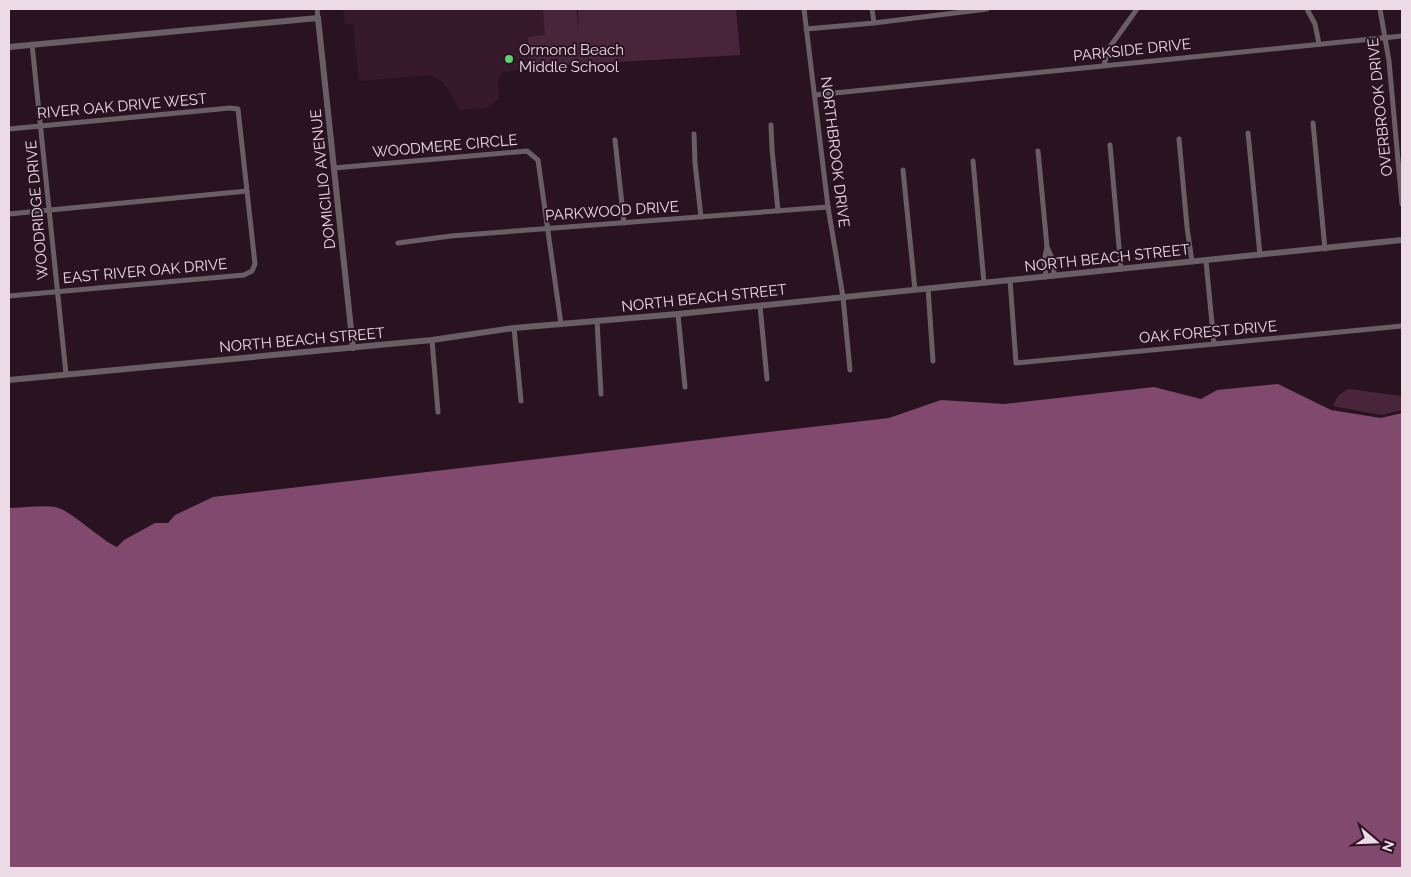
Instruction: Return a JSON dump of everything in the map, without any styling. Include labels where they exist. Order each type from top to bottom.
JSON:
[{"type":"street","name":"DOMICILIO AVENUE","points":[[317,9],[353,348]]},
{"type":"street","name":"NORTHBROOK DRIVE","points":[[804,9],[828,207],[843,297],[850,370]]},
{"type":"street","points":[[872,9],[874,23]]},
{"type":"street","points":[[806,29],[874,23],[987,9]]},
{"type":"street","points":[[1104,65],[1109,48],[1137,9]]},
{"type":"street","points":[[1307,9],[1314,24],[1319,44]]},
{"type":"street","name":"OVERBROOK DRIVE","points":[[1380,9],[1385,37],[1402,204]]},
{"type":"street","points":[[9,47],[318,18]]},
{"type":"street","name":"PARKSIDE DRIVE","points":[[815,95],[1402,36]]},
{"type":"street","name":"WOODRIDGE DRIVE","points":[[32,44],[42,126],[56,291],[66,374]]},
{"type":"street","name":"RIVER OAK DRIVE WEST","points":[[9,129],[230,108],[238,109],[247,191]]},
{"type":"street","points":[[1313,122],[1325,249]]},
{"type":"street","points":[[771,125],[778,211]]},
{"type":"street","points":[[1248,133],[1260,255]]},
{"type":"street","points":[[694,134],[701,217]]},
{"type":"street","points":[[1179,139],[1192,262]]},
{"type":"street","points":[[615,140],[624,223]]},
{"type":"street","points":[[1110,145],[1121,269]]},
{"type":"street","name":"WOODMERE CIRCLE","points":[[334,168],[526,151],[538,160],[561,324]]},
{"type":"street","points":[[1038,151],[1047,247],[1044,261],[1046,277]]},
{"type":"street","points":[[974,161],[984,283]]},
{"type":"street","points":[[903,170],[916,290]]},
{"type":"street","points":[[9,214],[247,191]]},
{"type":"street","name":"EAST RIVER OAK DRIVE","points":[[9,296],[244,275],[252,271],[255,264],[247,191]]},
{"type":"street","name":"PARKWOOD DRIVE","points":[[398,243],[451,236],[828,207]]},
{"type":"street","name":"NORTH BEACH STREET","points":[[9,380],[353,348],[432,340],[514,328],[760,306],[1402,240]]},
{"type":"street","points":[[1047,247],[1053,260],[1054,276]]},
{"type":"street","points":[[1206,261],[1214,344]]},
{"type":"street","name":"OAK FOREST DRIVE","points":[[1010,280],[1016,363],[1402,326]]},
{"type":"street","points":[[928,288],[933,361]]},
{"type":"street","points":[[760,306],[767,379]]},
{"type":"street","points":[[678,314],[685,386]]},
{"type":"street","points":[[598,321],[602,394]]},
{"type":"street","points":[[514,328],[521,401]]},
{"type":"street","points":[[432,340],[438,412]]},
{"type":"shaded area","name":"Ormond Beach Middle School","points":[[343,9],[736,9],[740,55],[581,64],[530,68],[502,73],[498,82],[499,99],[487,108],[460,110],[443,82],[430,75],[359,81],[353,24],[345,24]]},
{"type":"shaded area","points":[[543,9],[576,9],[579,34],[578,9],[736,9],[740,55],[530,68],[528,37],[545,35]]},
{"type":"shaded area","points":[[1278,384],[1331,410],[1381,418],[1402,413],[1402,868],[9,868],[9,508],[44,506],[62,509],[117,547],[124,540],[155,523],[168,523],[175,515],[213,497],[889,418],[941,400],[1004,404],[1154,387],[1201,399],[1217,390]]},
{"type":"shaded area","points":[[1348,389],[1402,396],[1402,410],[1381,415],[1333,406],[1338,396]]},
{"type":"place","name":"Ormond Beach Middle School","points":[[509,59]]}]
